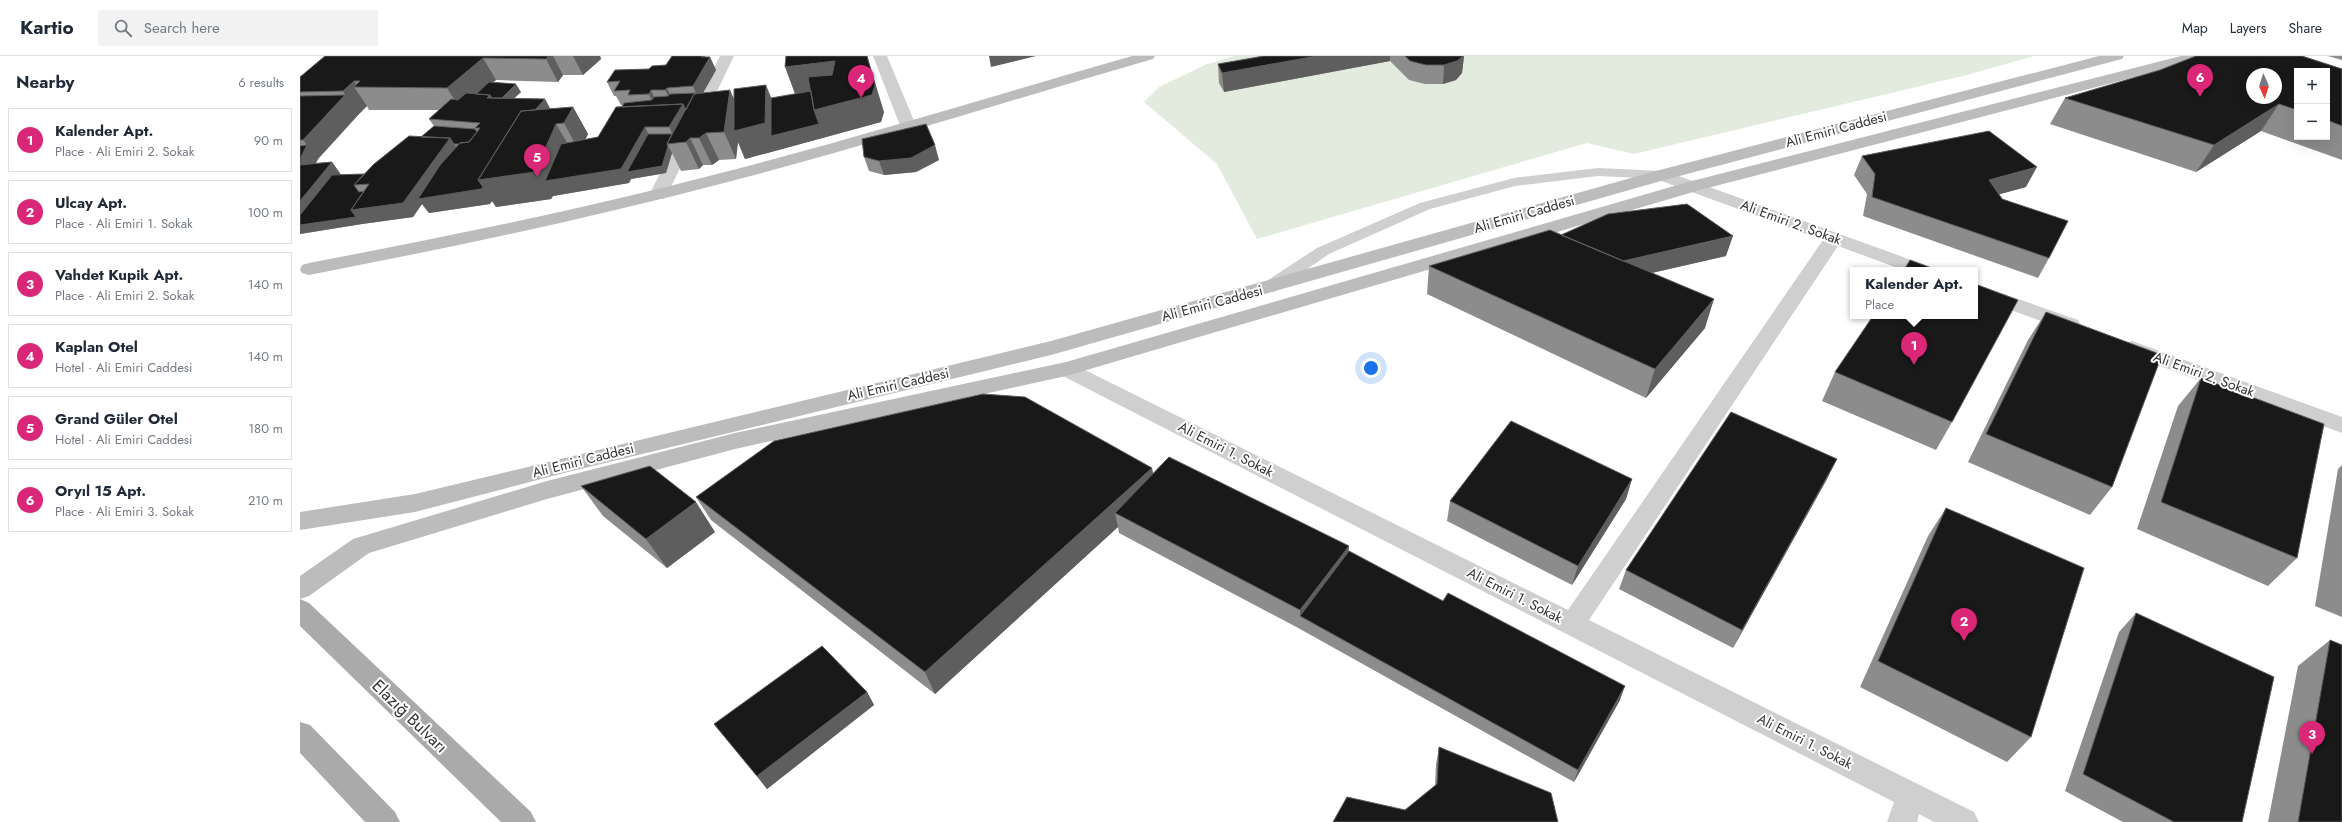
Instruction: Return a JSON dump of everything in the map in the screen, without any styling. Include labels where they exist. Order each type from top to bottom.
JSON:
[{"type":"main road","points":[[303,271],[658,195],[909,128],[1148,56]]},
{"type":"main road","name":"Ali Emiri Caddesi","points":[[300,521],[415,503],[568,464],[1051,348],[1268,288],[1662,175],[2117,56]]},
{"type":"main road","points":[[300,590],[361,546],[547,490],[735,441],[1066,369],[1694,186],[2199,56]]},
{"type":"main road","name":"Elazığ Bulvarı","points":[[300,610],[520,822]]},
{"type":"main road","points":[[300,734],[385,822]]},
{"type":"street","points":[[658,195],[727,56]]},
{"type":"street","points":[[880,56],[909,128]]},
{"type":"street","name":"Ali Emiri 2. Sokak","points":[[1662,175],[1913,267]]},
{"type":"street","points":[[1572,624],[1834,238]]},
{"type":"street","points":[[1978,291],[2087,331]]},
{"type":"street","name":"Ali Emiri 2. Sokak","points":[[2117,342],[2342,425]]},
{"type":"street","name":"Ali Emiri 1. Sokak","points":[[1066,369],[1964,822]]},
{"type":"street","points":[[1902,822],[1911,795]]},
{"type":"lane","points":[[1268,288],[1323,251],[1425,206],[1514,182],[1598,172],[1662,175]]},
{"type":"shaded area","points":[[1235,56],[2034,56],[1967,75],[1634,154],[1587,143],[1257,239],[1217,164],[1144,102],[1159,87],[1207,64]]},
{"type":"building","points":[[325,56],[548,56],[546,59],[483,58],[447,88],[354,87],[360,81],[354,81],[343,91],[300,92],[300,77]]},
{"type":"building","points":[[672,56],[710,57],[693,86],[667,88],[665,90],[651,90],[649,94],[628,95],[630,90],[614,91],[620,81],[607,82],[615,70],[649,69],[652,66],[666,65]]},
{"type":"building","points":[[786,56],[867,56],[875,85],[872,95],[814,110],[808,77],[832,75],[835,61],[785,67]]},
{"type":"building","points":[[1264,56],[1317,56],[1222,73],[1218,64]]},
{"type":"building","points":[[1405,56],[1463,56],[1457,61],[1444,65],[1426,65],[1410,61]]},
{"type":"building","points":[[2196,56],[2302,56],[2342,69],[2342,126],[2330,121],[2330,68],[2294,68],[2294,109],[2279,104],[2214,145],[2065,98],[2160,70]]},
{"type":"building","points":[[489,82],[516,84],[502,98],[492,98],[490,95],[476,94]]},
{"type":"building","points":[[766,85],[765,123],[734,131],[734,89]]},
{"type":"building","points":[[730,90],[724,132],[706,133],[699,138],[690,138],[686,142],[667,144],[694,94]]},
{"type":"building","points":[[811,91],[814,110],[819,124],[771,136],[771,98]]},
{"type":"building","points":[[466,93],[490,95],[487,98],[545,99],[535,110],[521,111],[478,180],[483,187],[481,189],[418,199],[440,165],[460,143],[469,142],[480,128],[475,128],[480,123],[429,119],[451,99],[458,100]]},
{"type":"building","points":[[696,93],[694,94],[686,110],[683,104],[622,107],[624,103],[652,100],[654,97],[668,96],[670,94]]},
{"type":"building","points":[[345,95],[303,140],[300,140],[300,96]]},
{"type":"building","points":[[683,104],[669,127],[645,127],[621,169],[545,181],[561,144],[598,137],[616,107]]},
{"type":"building","points":[[573,107],[564,123],[556,124],[535,172],[478,180],[521,111]]},
{"type":"building","points":[[926,124],[935,145],[911,158],[879,161],[864,157],[862,139]]},
{"type":"building","points":[[434,126],[475,129],[477,132],[469,142],[459,144],[454,144],[450,138],[421,137]]},
{"type":"building","points":[[1989,131],[2037,167],[1989,180],[2002,199],[2068,221],[2049,258],[1872,197],[1875,174],[1862,156]]},
{"type":"building","points":[[648,134],[672,134],[667,144],[668,146],[662,166],[627,172]]},
{"type":"building","points":[[409,136],[450,138],[403,203],[351,210],[369,184],[354,185],[374,164]]},
{"type":"building","points":[[307,145],[300,159],[300,146]]},
{"type":"building","points":[[332,162],[300,201],[300,165]]},
{"type":"building","points":[[364,174],[354,185],[359,192],[364,191],[351,210],[356,217],[300,225],[300,215],[332,175]]},
{"type":"building","points":[[1687,204],[1733,236],[1623,261],[1561,235],[1608,214]]},
{"type":"building","points":[[1550,230],[1714,299],[1655,369],[1429,266]]},
{"type":"building","points":[[1910,260],[1929,267],[1906,267]]},
{"type":"building","points":[[1978,285],[2018,300],[1952,422],[1835,372],[1871,319],[1978,319]]},
{"type":"building","points":[[2046,312],[2162,355],[2112,487],[1986,434]]},
{"type":"building","points":[[2201,378],[2324,424],[2297,558],[2161,502]]},
{"type":"building","points":[[983,394],[1025,397],[1152,468],[925,672],[696,497],[774,441]]},
{"type":"building","points":[[1731,412],[1837,459],[1742,630],[1626,570]]},
{"type":"building","points":[[1511,421],[1632,479],[1578,566],[1450,501]]},
{"type":"building","points":[[1169,457],[1349,546],[1300,610],[1115,513]]},
{"type":"building","points":[[650,466],[696,502],[646,539],[581,486]]},
{"type":"building","points":[[1946,508],[2084,568],[2031,737],[1878,661]]},
{"type":"building","points":[[1349,551],[1443,601],[1448,593],[1625,686],[1578,770],[1300,616]]},
{"type":"building","points":[[2136,613],[2274,677],[2242,822],[2174,822],[2083,774]]},
{"type":"building","points":[[2330,640],[2342,645],[2342,822],[2298,822]]},
{"type":"building","points":[[822,646],[867,692],[757,776],[714,724]]},
{"type":"building","points":[[1439,747],[1551,793],[1558,822],[1333,822],[1347,797],[1405,810],[1437,784]]},
{"type":"place","name":"Oryıl 15 Apt.","points":[[2200,97]]},
{"type":"place","name":"Kaplan Otel","points":[[861,98]]},
{"type":"place","name":"Grand Güler Otel","points":[[537,177]]},
{"type":"place","name":"Kalender Apt.","points":[[1914,365]]},
{"type":"place","name":"Ulcay Apt.","points":[[1964,641]]},
{"type":"place","name":"Vahdet Kupik Apt.","points":[[2312,754]]}]
